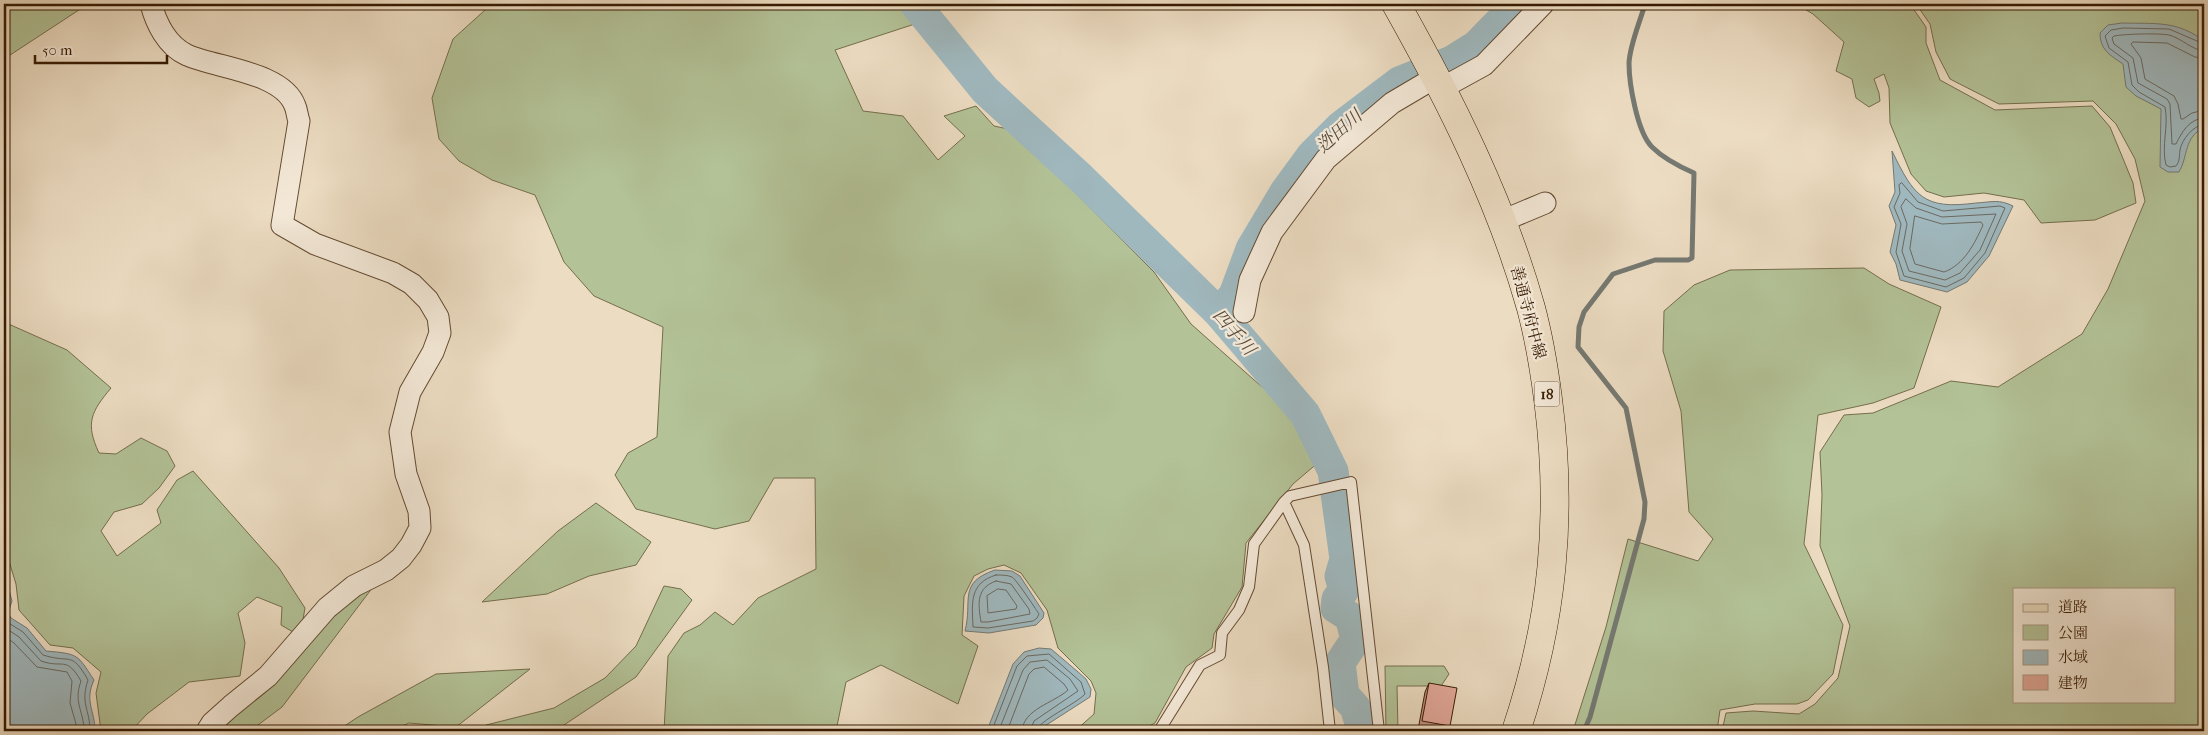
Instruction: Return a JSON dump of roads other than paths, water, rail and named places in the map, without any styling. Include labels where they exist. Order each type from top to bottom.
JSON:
[{"type":"main road","name":"善通寺府中線","points":[[1396,4],[1435,74],[1484,177],[1502,221],[1529,300],[1539,344],[1551,422],[1555,476],[1555,528],[1551,586],[1542,640],[1532,685],[1516,731]]},
{"type":"street","points":[[151,4],[156,22],[170,41],[186,55],[262,78],[282,88],[295,104],[298,121],[282,225],[315,244],[393,273],[412,284],[428,300],[438,317],[440,333],[433,352],[410,392],[400,432],[406,474],[419,510],[420,528],[411,545],[401,558],[386,570],[354,586],[327,608],[268,676],[218,717],[206,731]]},
{"type":"street","points":[[1244,312],[1250,280],[1272,232],[1326,160],[1392,103],[1435,74],[1484,65],[1543,4]]},
{"type":"street","points":[[1502,221],[1545,203]]},
{"type":"lane","points":[[1159,731],[1200,665],[1220,655],[1222,633],[1239,610],[1249,587],[1254,544],[1287,499],[1351,482],[1379,731]]},
{"type":"lane","points":[[1287,499],[1304,545],[1323,667],[1330,731]]},
{"type":"water","points":[[2122,23],[2175,26],[2194,34],[2204,41],[2204,128],[2193,136],[2190,141],[2179,172],[2168,172],[2160,167],[2161,109],[2136,96],[2126,87],[2123,64],[2104,48],[2100,39],[2100,33],[2108,25]]},
{"type":"water","points":[[1892,151],[1907,179],[1922,197],[1944,204],[1958,205],[1999,202],[2013,206],[1989,256],[1967,282],[1947,292],[1900,280],[1896,264],[1890,252],[1896,225],[1889,206],[1895,192]]},
{"type":"water","points":[[995,570],[1012,571],[1020,576],[1044,613],[1043,618],[1036,625],[989,633],[965,631],[971,587],[983,575]]},
{"type":"water","points":[[4,572],[12,601],[8,613],[11,618],[27,628],[46,651],[65,653],[76,657],[94,680],[90,700],[95,731],[4,731]]},
{"type":"water","points":[[1039,648],[1051,649],[1086,679],[1091,689],[1090,697],[1037,731],[992,731],[988,728],[1013,664],[1024,652]]},
{"type":"waterway","name":"四手川","points":[[915,4],[985,90],[1081,178],[1219,313],[1305,414],[1333,471],[1345,559],[1340,576],[1344,590],[1337,599],[1336,608],[1350,617],[1356,639],[1340,663],[1344,695],[1355,707],[1362,729],[1358,731]]},
{"type":"waterway","name":"迯田川","points":[[1219,313],[1234,295],[1251,249],[1285,192],[1312,155],[1341,126],[1399,82],[1452,61],[1476,46],[1517,4]]},
{"type":"waterway","points":[[1584,731],[1590,717],[1644,519],[1645,502],[1626,408],[1578,347],[1579,327],[1584,312],[1613,274],[1655,260],[1688,260],[1692,258],[1694,173],[1672,162],[1652,147],[1642,130],[1632,94],[1629,72],[1630,56],[1645,4]]}]
